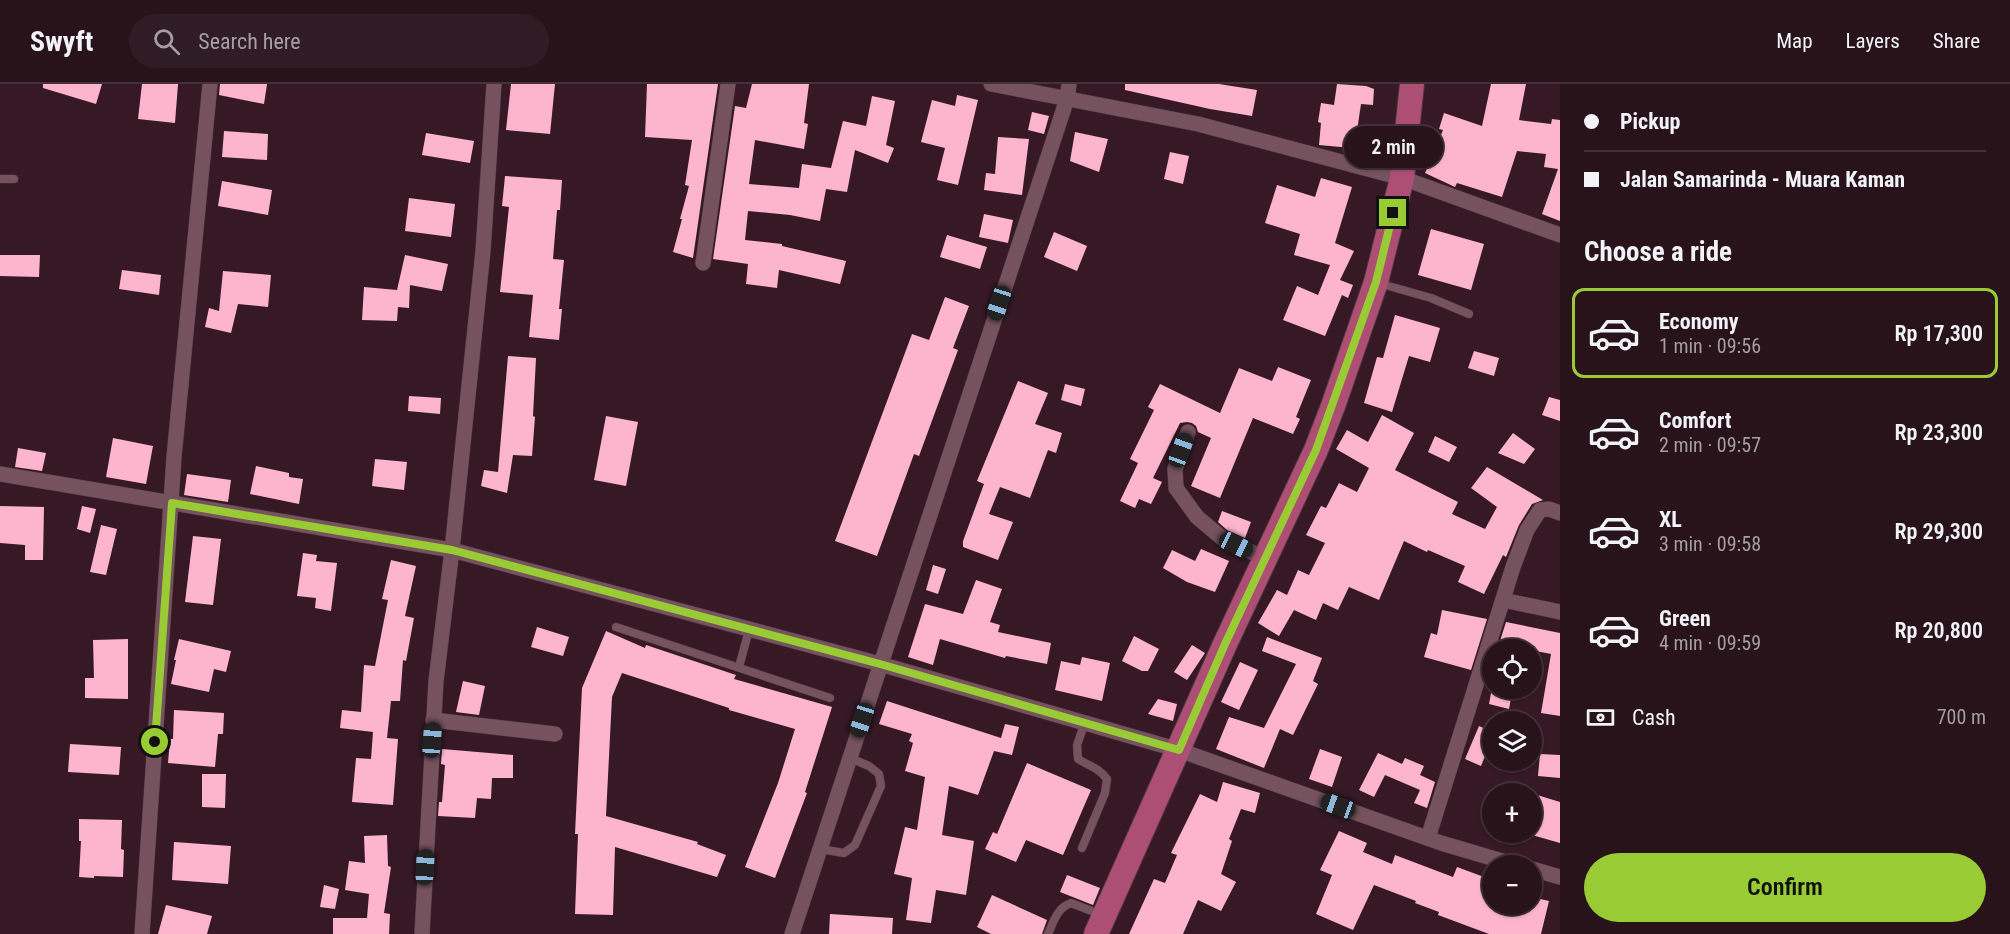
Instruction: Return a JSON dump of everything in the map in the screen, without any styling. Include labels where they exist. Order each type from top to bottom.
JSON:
[{"type":"main road","points":[[1100,925],[1225,644],[1316,450],[1376,282],[1402,178],[1412,84]]},
{"type":"street","points":[[142,934],[174,457],[210,84]]},
{"type":"street","points":[[422,934],[436,681],[483,251],[494,84]]},
{"type":"street","points":[[703,263],[728,84]]},
{"type":"street","points":[[990,84],[1068,92],[1402,178],[1560,236]]},
{"type":"street","points":[[792,934],[1068,92]]},
{"type":"street","points":[[1188,432],[1175,469],[1176,488],[1197,517],[1222,538],[1266,559]]},
{"type":"street","points":[[0,474],[452,550],[880,664],[1179,750],[1428,838],[1483,855]]},
{"type":"street","points":[[1428,838],[1520,548],[1537,514],[1543,509],[1560,513]]},
{"type":"street","points":[[1503,600],[1560,612]]},
{"type":"street","points":[[433,720],[555,734]]},
{"type":"street","points":[[1542,872],[1560,877]]},
{"type":"lane","points":[[0,179],[14,179]]},
{"type":"lane","points":[[1376,282],[1431,298],[1469,314]]},
{"type":"lane","points":[[616,627],[830,698]]},
{"type":"lane","points":[[738,667],[749,630]]},
{"type":"lane","points":[[1082,848],[1105,793],[1107,779],[1101,770],[1088,766],[1078,759],[1077,746],[1085,723]]},
{"type":"lane","points":[[820,849],[844,853],[855,845],[881,786],[879,774],[868,766],[849,758]]},
{"type":"lane","points":[[1048,934],[1060,909],[1071,903],[1100,925]]},
{"type":"building","points":[[43,84],[102,84],[96,104],[43,88]]},
{"type":"building","points":[[142,84],[178,84],[175,123],[138,119]]},
{"type":"building","points":[[220,84],[267,84],[264,104],[219,95]]},
{"type":"building","points":[[511,84],[555,84],[550,134],[506,130]]},
{"type":"building","points":[[647,84],[718,84],[693,258],[673,252],[689,186],[685,185],[692,140],[645,137]]},
{"type":"building","points":[[752,84],[809,84],[804,123],[808,124],[804,149],[755,140],[749,184],[799,188],[802,164],[831,168],[843,121],[866,126],[872,96],[895,101],[886,145],[894,148],[888,163],[855,150],[847,192],[826,189],[820,221],[790,215],[748,211],[745,240],[782,244],[782,246],[846,261],[840,284],[779,270],[777,288],[746,284],[748,264],[713,259],[735,106],[746,108]]},
{"type":"building","points":[[1125,84],[1219,84],[1257,90],[1252,116],[1125,90]]},
{"type":"building","points":[[1337,84],[1366,86],[1374,89],[1373,105],[1361,104],[1357,131],[1384,138],[1380,156],[1362,152],[1363,149],[1319,145],[1321,123],[1318,122],[1321,103],[1334,105]]},
{"type":"building","points":[[1491,84],[1526,84],[1519,120],[1551,124],[1552,119],[1560,120],[1560,221],[1542,214],[1558,169],[1544,167],[1546,154],[1517,151],[1502,197],[1457,183],[1455,187],[1425,173],[1443,130],[1439,129],[1444,113],[1482,126]]},
{"type":"building","points":[[957,95],[978,100],[958,185],[937,180],[945,148],[921,142],[932,100],[955,106]]},
{"type":"building","points":[[1032,112],[1049,116],[1044,134],[1028,130]]},
{"type":"building","points":[[224,131],[268,134],[267,160],[222,157]]},
{"type":"building","points":[[1075,132],[1108,139],[1099,172],[1070,161]]},
{"type":"building","points":[[426,133],[474,141],[470,163],[422,155]]},
{"type":"building","points":[[998,137],[1029,139],[1022,195],[984,190],[986,173],[995,174]]},
{"type":"building","points":[[1170,152],[1189,156],[1183,184],[1164,179]]},
{"type":"building","points":[[505,176],[562,180],[553,259],[564,260],[559,309],[562,309],[559,340],[529,337],[533,295],[500,292],[509,207],[502,206]]},
{"type":"building","points":[[1321,178],[1352,187],[1335,243],[1354,251],[1340,280],[1353,285],[1348,298],[1342,295],[1325,336],[1283,320],[1297,286],[1318,295],[1330,265],[1294,255],[1300,234],[1265,223],[1277,185],[1315,197]]},
{"type":"building","points":[[222,181],[272,190],[268,215],[218,206]]},
{"type":"building","points":[[409,198],[455,204],[451,237],[405,231]]},
{"type":"building","points":[[984,214],[1013,220],[1008,243],[979,237]]},
{"type":"building","points":[[1431,229],[1484,244],[1471,290],[1418,275]]},
{"type":"building","points":[[1054,232],[1087,246],[1077,271],[1044,257]]},
{"type":"building","points":[[947,235],[987,247],[980,269],[940,257]]},
{"type":"building","points":[[0,255],[40,255],[39,277],[0,276]]},
{"type":"building","points":[[405,255],[448,264],[442,291],[410,285],[409,308],[398,307],[397,321],[362,320],[364,287],[397,290]]},
{"type":"building","points":[[122,270],[161,275],[159,295],[119,289]]},
{"type":"building","points":[[223,271],[271,275],[268,307],[238,304],[231,333],[205,327],[209,308],[219,311]]},
{"type":"building","points":[[945,297],[969,306],[953,348],[958,350],[919,456],[914,454],[877,556],[835,541],[912,334],[929,340]]},
{"type":"building","points":[[1395,315],[1440,328],[1430,362],[1409,356],[1392,412],[1364,403],[1377,357],[1383,358]]},
{"type":"building","points":[[1474,351],[1499,358],[1494,376],[1468,368]]},
{"type":"building","points":[[508,356],[536,358],[532,456],[513,455],[507,493],[481,486],[484,470],[498,472]]},
{"type":"building","points":[[1278,367],[1311,380],[1296,417],[1300,419],[1293,434],[1253,418],[1220,498],[1191,486],[1211,438],[1198,432],[1196,426],[1187,422],[1180,423],[1153,478],[1162,482],[1151,504],[1139,499],[1135,508],[1120,501],[1138,463],[1130,459],[1154,410],[1148,407],[1160,384],[1220,413],[1239,368],[1272,381]]},
{"type":"building","points":[[1018,381],[1048,393],[1035,424],[1062,433],[1056,453],[1048,450],[1030,498],[1000,487],[989,514],[1013,522],[998,560],[963,547],[963,541],[984,484],[977,481]]},
{"type":"building","points":[[1065,384],[1085,389],[1081,406],[1061,400]]},
{"type":"building","points":[[409,396],[441,398],[440,414],[408,411]]},
{"type":"building","points":[[1549,397],[1560,400],[1560,421],[1542,415]]},
{"type":"building","points":[[1382,415],[1414,433],[1395,470],[1458,502],[1452,514],[1485,529],[1497,507],[1471,488],[1487,467],[1543,500],[1532,504],[1519,525],[1506,557],[1503,555],[1484,594],[1458,582],[1465,566],[1404,541],[1379,600],[1349,587],[1338,610],[1323,603],[1316,620],[1294,610],[1279,636],[1258,623],[1277,590],[1287,595],[1298,570],[1309,575],[1325,543],[1306,535],[1321,506],[1326,508],[1339,483],[1357,492],[1369,468],[1336,449],[1347,430],[1368,442]]},
{"type":"building","points":[[606,416],[638,422],[626,486],[594,480]]},
{"type":"building","points":[[1513,433],[1535,449],[1524,464],[1498,453]]},
{"type":"building","points":[[1435,436],[1457,447],[1449,462],[1428,452]]},
{"type":"building","points":[[113,438],[153,446],[146,484],[106,477]]},
{"type":"building","points":[[18,448],[46,453],[42,471],[15,467]]},
{"type":"building","points":[[375,459],[407,462],[404,490],[372,486]]},
{"type":"building","points":[[256,466],[289,473],[289,477],[303,479],[299,504],[250,494]]},
{"type":"building","points":[[187,474],[231,480],[228,502],[184,495]]},
{"type":"building","points":[[0,506],[44,507],[43,560],[25,560],[25,545],[0,543]]},
{"type":"building","points":[[82,506],[96,509],[90,533],[77,529]]},
{"type":"building","points":[[1222,511],[1251,522],[1245,538],[1227,530],[1218,522]]},
{"type":"building","points":[[101,525],[117,529],[106,575],[90,572]]},
{"type":"building","points":[[193,536],[221,539],[213,605],[185,602]]},
{"type":"building","points":[[1201,549],[1229,561],[1215,592],[1187,582],[1163,568],[1172,550],[1195,561]]},
{"type":"building","points":[[303,553],[317,555],[316,561],[337,563],[331,611],[315,608],[316,598],[297,596]]},
{"type":"building","points":[[391,560],[416,566],[405,616],[414,618],[406,661],[403,660],[400,701],[391,701],[387,738],[398,739],[393,805],[352,802],[356,758],[371,759],[373,732],[340,728],[342,710],[361,712],[364,665],[375,666],[388,600],[382,599]]},
{"type":"building","points":[[933,565],[946,569],[938,594],[926,590]]},
{"type":"building","points":[[976,580],[1002,589],[990,622],[1000,625],[998,632],[1051,643],[1047,664],[1006,656],[1005,658],[940,639],[933,665],[908,657],[925,604],[963,614]]},
{"type":"building","points":[[1442,610],[1487,619],[1471,670],[1424,657],[1431,633],[1437,635]]},
{"type":"building","points":[[1506,622],[1560,633],[1560,716],[1542,713],[1541,711],[1551,654],[1542,652],[1542,639],[1501,639]]},
{"type":"building","points":[[537,627],[569,637],[563,656],[531,647]]},
{"type":"building","points":[[606,631],[645,648],[646,645],[736,675],[734,679],[832,707],[805,792],[807,793],[775,878],[745,867],[778,783],[795,729],[729,710],[729,708],[622,673],[612,697],[606,816],[698,842],[697,844],[726,855],[717,877],[615,847],[613,915],[575,914],[578,834],[575,834],[582,688]]},
{"type":"building","points":[[1134,636],[1159,649],[1148,671],[1142,671],[1122,661]]},
{"type":"building","points":[[1267,637],[1322,658],[1313,681],[1318,684],[1293,735],[1280,729],[1264,768],[1216,749],[1229,717],[1264,728],[1296,664],[1262,651]]},
{"type":"building","points":[[128,639],[128,699],[85,698],[85,678],[94,678],[93,640]]},
{"type":"building","points":[[179,639],[231,651],[226,672],[214,669],[209,692],[171,684]]},
{"type":"building","points":[[1192,645],[1205,653],[1187,680],[1174,672]]},
{"type":"building","points":[[1082,657],[1110,663],[1102,701],[1055,690],[1061,661],[1080,665]]},
{"type":"building","points":[[1240,662],[1258,670],[1239,710],[1221,702]]},
{"type":"building","points":[[463,681],[485,686],[479,715],[456,712]]},
{"type":"building","points":[[1158,699],[1177,704],[1173,721],[1148,714]]},
{"type":"building","points":[[1490,699],[1511,699],[1509,709],[1489,704]]},
{"type":"building","points":[[887,701],[1001,738],[1005,724],[1019,727],[1012,755],[994,751],[978,795],[949,786],[942,835],[974,841],[966,895],[936,890],[931,923],[906,920],[912,878],[894,874],[905,827],[917,830],[925,777],[905,771],[913,743],[909,741],[912,734],[879,724]]},
{"type":"building","points":[[174,710],[224,713],[223,734],[218,734],[215,767],[168,763],[170,739],[173,739]]},
{"type":"building","points":[[1479,726],[1482,727],[1481,766],[1465,759]]},
{"type":"building","points":[[70,744],[121,747],[119,775],[68,772]]},
{"type":"building","points":[[442,749],[513,755],[513,778],[492,778],[491,799],[477,798],[475,818],[438,816],[439,802],[442,802],[445,765],[441,764]]},
{"type":"building","points":[[1320,749],[1342,757],[1332,787],[1309,779]]},
{"type":"building","points":[[1378,753],[1402,764],[1405,758],[1424,766],[1420,775],[1435,782],[1427,808],[1414,803],[1420,790],[1385,775],[1374,797],[1359,790]]},
{"type":"building","points":[[1542,754],[1560,755],[1560,778],[1538,776],[1538,771],[1542,771]]},
{"type":"building","points":[[1027,763],[1091,790],[1063,855],[1026,840],[1016,862],[985,849],[993,832],[997,834]]},
{"type":"building","points":[[202,774],[226,774],[225,808],[202,807]]},
{"type":"building","points":[[1223,782],[1260,793],[1255,813],[1241,809],[1229,839],[1232,841],[1221,874],[1236,882],[1221,911],[1198,900],[1183,934],[1129,934],[1154,879],[1165,883],[1177,855],[1171,853],[1200,794],[1217,802]]},
{"type":"building","points":[[1542,797],[1560,802],[1560,843],[1542,838]]},
{"type":"building","points":[[79,819],[122,820],[123,877],[79,877],[81,841],[79,841]]},
{"type":"building","points":[[1339,831],[1367,843],[1363,852],[1392,864],[1395,855],[1453,877],[1457,867],[1482,876],[1482,915],[1542,915],[1542,899],[1549,901],[1541,934],[1489,934],[1438,915],[1439,912],[1415,903],[1416,901],[1374,885],[1353,930],[1316,914],[1332,875],[1320,870]]},
{"type":"building","points":[[387,835],[388,866],[391,867],[384,913],[390,914],[389,934],[333,934],[333,918],[367,918],[369,894],[345,890],[349,861],[365,863],[364,836]]},
{"type":"building","points":[[174,842],[231,846],[228,884],[172,880]]},
{"type":"building","points":[[1067,875],[1100,888],[1093,905],[1060,892]]},
{"type":"building","points":[[324,885],[339,889],[335,909],[320,907]]},
{"type":"building","points":[[992,895],[1047,920],[1042,934],[991,934],[977,927]]},
{"type":"building","points":[[166,905],[212,916],[207,934],[158,934]]},
{"type":"building","points":[[830,914],[893,918],[892,934],[829,934]]},
{"type":"route","points":[[155,742],[172,503],[452,550],[880,664],[1179,750],[1225,644],[1316,450],[1376,282],[1393,213]]}]
